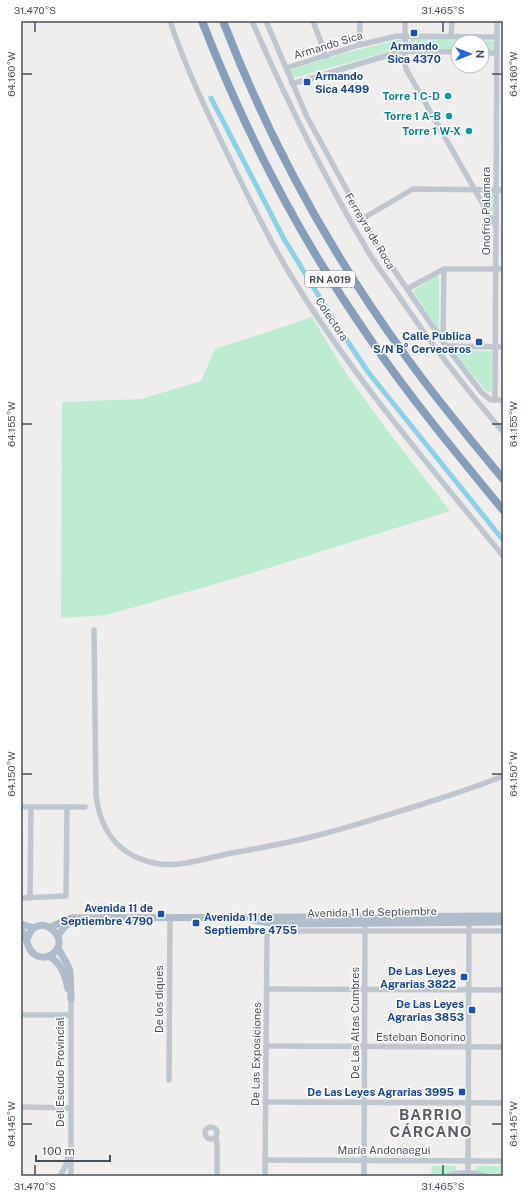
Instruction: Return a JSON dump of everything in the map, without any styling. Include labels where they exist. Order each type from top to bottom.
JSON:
[{"type":"highway","name":"RN A019","points":[[202,21],[218,61],[255,143],[298,224],[330,278],[368,337],[409,393],[503,510]]},
{"type":"highway","name":"RN A019","points":[[223,21],[244,74],[278,146],[332,246],[366,300],[406,357],[503,479]]},
{"type":"main road","name":"Avenida 11 de Septiembre","points":[[242,918],[282,924],[365,924],[503,916]]},
{"type":"main road","name":"Avenida 11 de Septiembre","points":[[88,919],[266,917],[365,924]]},
{"type":"main road","points":[[27,940],[34,928],[41,925],[51,927],[71,918],[88,919]]},
{"type":"main road","points":[[58,935],[66,925],[76,921],[88,919]]},
{"type":"main road","name":"Avenida 11 de Septiembre","points":[[469,919],[503,922]]},
{"type":"main road","points":[[21,924],[34,928]]},
{"type":"main road","points":[[21,930],[32,952],[40,957],[49,956],[58,948],[58,935],[51,927]]},
{"type":"main road","points":[[58,948],[70,971],[71,999]]},
{"type":"main road","points":[[49,956],[59,963],[62,968],[71,999]]},
{"type":"street","name":"Colectora","points":[[170,21],[201,100],[260,222],[290,275],[338,346],[401,431],[503,556]]},
{"type":"street","name":"Ferreyra de Roca","points":[[252,21],[305,137],[370,254],[426,336],[470,393],[503,432]]},
{"type":"street","name":"Ferreyra de Roca","points":[[266,21],[292,84],[312,127],[362,219]]},
{"type":"street","points":[[313,21],[326,56]]},
{"type":"street","points":[[359,45],[360,21]]},
{"type":"street","points":[[405,21],[404,61],[406,69],[496,225]]},
{"type":"street","points":[[452,21],[452,34]]},
{"type":"street","name":"Onofrio Palamara","points":[[495,400],[496,21]]},
{"type":"street","name":"Armando Sica","points":[[286,68],[359,45],[397,36],[450,36]]},
{"type":"street","name":"Armando Sica","points":[[490,37],[496,37]]},
{"type":"street","points":[[292,84],[405,51],[450,52]]},
{"type":"street","points":[[490,53],[496,53]]},
{"type":"street","points":[[503,190],[413,189],[362,219],[377,245],[444,344],[482,393],[488,399],[503,400]]},
{"type":"street","points":[[407,290],[444,269],[503,269]]},
{"type":"street","points":[[444,269],[444,344]]},
{"type":"street","points":[[444,344],[503,347]]},
{"type":"street","points":[[94,630],[97,805],[102,822],[112,839],[132,855],[141,859],[162,864],[186,862],[292,842],[397,812],[503,776]]},
{"type":"street","points":[[21,807],[85,807]]},
{"type":"street","points":[[30,898],[31,807]]},
{"type":"street","points":[[21,898],[66,896],[67,807]]},
{"type":"street","name":"De los diques","points":[[169,1080],[170,918]]},
{"type":"street","points":[[468,1172],[469,919]]},
{"type":"street","points":[[365,924],[503,931]]},
{"type":"street","name":"De Las Exposiciones","points":[[265,1176],[268,933],[272,931],[365,924]]},
{"type":"street","name":"De Las Altas Cumbres","points":[[364,1176],[365,924]]},
{"type":"street","points":[[267,988],[503,990]]},
{"type":"street","name":"Del Escudo Provincial","points":[[71,999],[71,1176]]},
{"type":"street","points":[[21,1015],[71,1016]]},
{"type":"street","name":"Esteban Bonorino","points":[[266,1046],[503,1047]]},
{"type":"street","points":[[265,1102],[503,1103]]},
{"type":"street","points":[[21,1107],[71,1108]]},
{"type":"street","points":[[216,1138],[217,1176]]},
{"type":"street","name":"Del Escudo Provincial","points":[[60,1176],[66,1165],[71,1145]]},
{"type":"street","name":"María Andonaegui","points":[[265,1160],[503,1160]]},
{"type":"street","points":[[448,1176],[468,1172],[485,1176]]},
{"type":"green space","points":[[411,38],[450,39],[450,50],[410,49]]},
{"type":"green space","points":[[402,39],[401,48],[290,79],[287,71],[345,53]]},
{"type":"green space","points":[[490,41],[495,41],[495,51],[490,51]]},
{"type":"green space","points":[[483,192],[493,192],[493,212],[482,195]]},
{"type":"green space","points":[[436,276],[439,277],[439,331],[413,291]]},
{"type":"green space","points":[[312,317],[346,373],[384,426],[450,511],[233,579],[107,615],[61,618],[62,402],[141,399],[201,381],[215,349]]},
{"type":"green space","points":[[455,350],[492,351],[492,391],[487,392],[454,352]]},
{"type":"green space","points":[[432,1166],[456,1166],[456,1171],[442,1176],[424,1176],[431,1175]]},
{"type":"green space","points":[[477,1166],[503,1166],[503,1176],[491,1176],[476,1171]]},
{"type":"waterway","points":[[211,98],[284,239],[336,324],[368,372],[503,540]]},
{"type":"place","name":"Armando Sica 4370","points":[[414,33]]},
{"type":"place","name":"Armando Sica 4499","points":[[307,82]]},
{"type":"place","name":"Torre 1 C-D","points":[[448,96]]},
{"type":"place","name":"Torre 1 A-B","points":[[449,116]]},
{"type":"place","name":"Torre 1 W-X","points":[[469,131]]},
{"type":"place","name":"Calle Publica S/N B° Cerveceros","points":[[479,342]]},
{"type":"place","name":"Avenida 11 de Septiembre 4790","points":[[161,914]]},
{"type":"place","name":"Avenida 11 de Septiembre 4755","points":[[196,923]]},
{"type":"place","name":"De Las Leyes Agrarias 3822","points":[[464,977]]},
{"type":"place","name":"De Las Leyes Agrarias 3853","points":[[472,1010]]},
{"type":"place","name":"De Las Leyes Agrarias 3995","points":[[462,1092]]},
{"type":"district","name":"BARRIO CÁRCANO","points":[[431,1122]]}]
